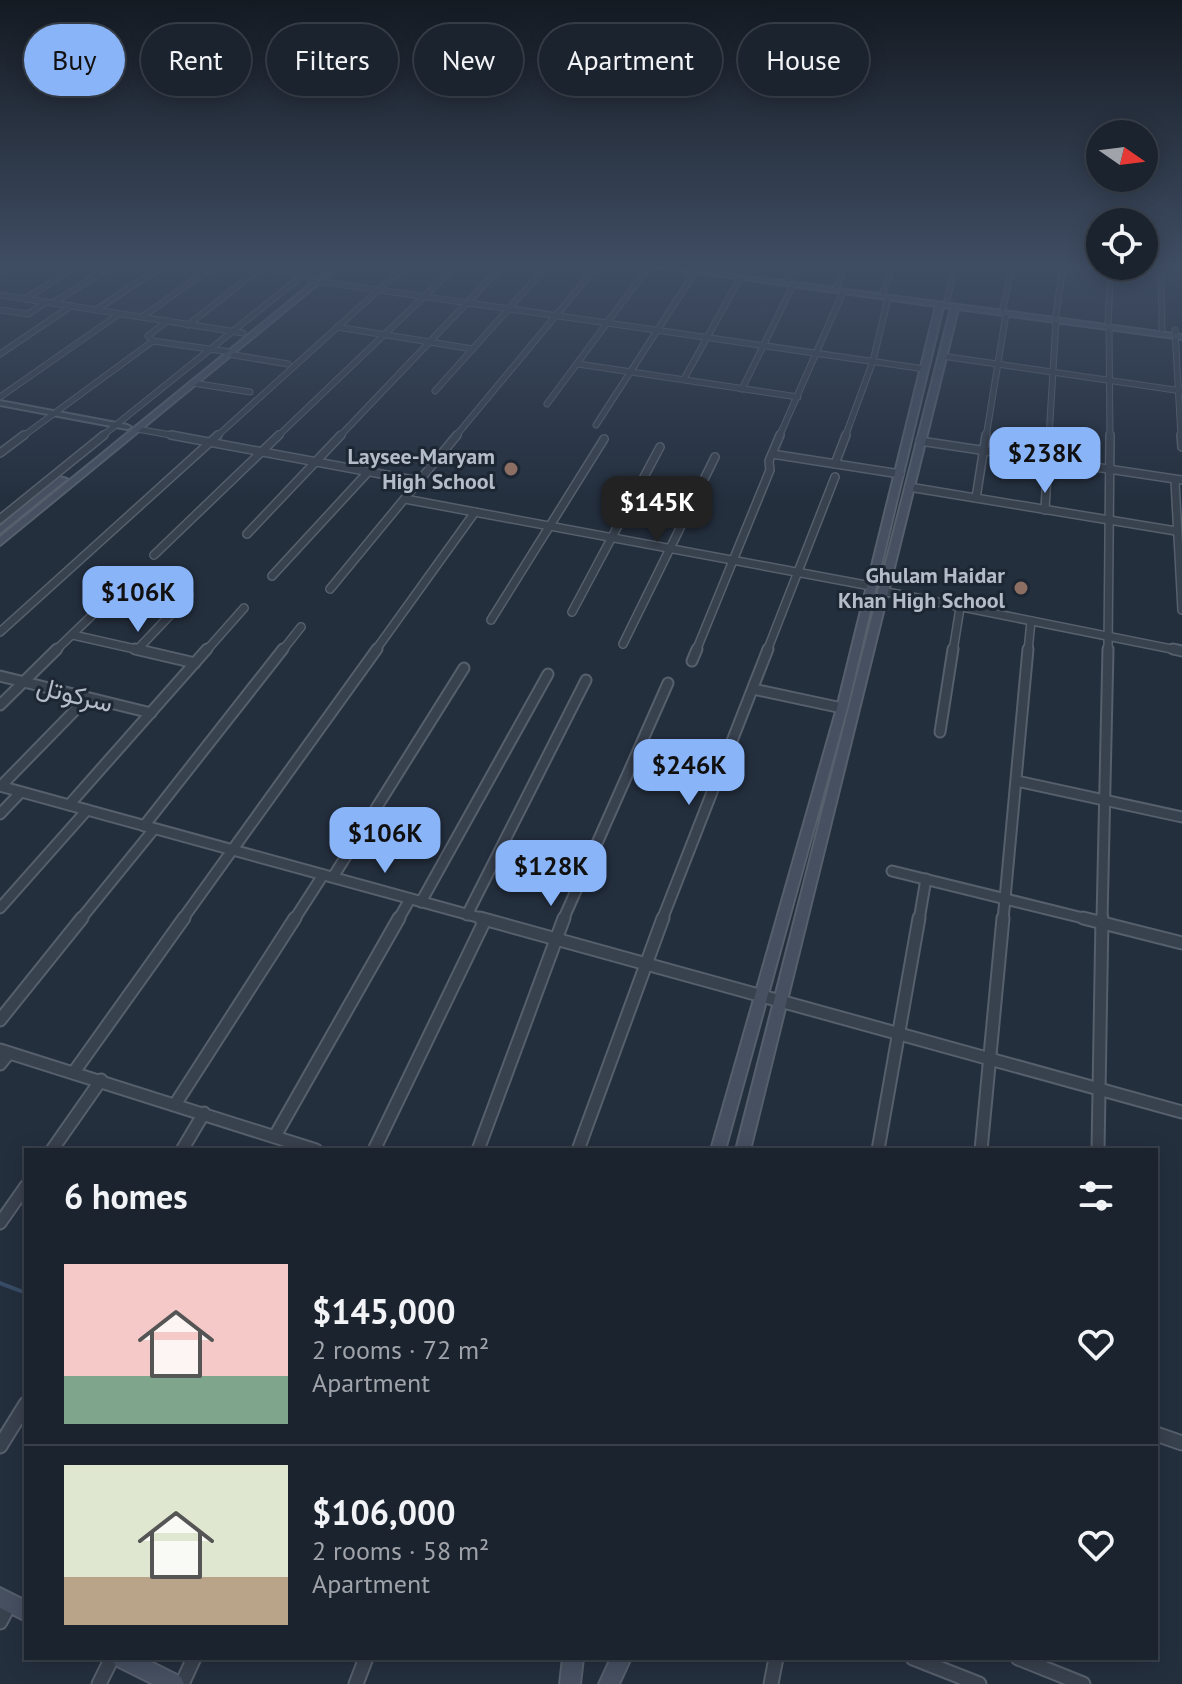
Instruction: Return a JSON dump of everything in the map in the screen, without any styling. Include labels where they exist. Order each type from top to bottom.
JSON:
[{"type":"main road","points":[[0,530],[233,345]]},
{"type":"main road","points":[[176,392],[193,383],[236,345]]},
{"type":"main road","points":[[743,1148],[888,546],[900,474],[933,345]]},
{"type":"main road","points":[[888,546],[909,487],[943,345]]},
{"type":"main road","points":[[0,542],[127,427]]},
{"type":"main road","points":[[719,1148],[877,589]]},
{"type":"main road","points":[[126,1660],[174,1684]]},
{"type":"main road","points":[[570,1684],[573,1660]]},
{"type":"main road","points":[[609,1684],[620,1660]]},
{"type":"street","points":[[0,397],[75,345]]},
{"type":"street","points":[[0,453],[148,345]]},
{"type":"street","points":[[177,345],[288,364]]},
{"type":"street","points":[[0,519],[127,427],[219,345]]},
{"type":"street","points":[[0,632],[318,345]]},
{"type":"street","points":[[154,555],[376,345]]},
{"type":"street","points":[[247,534],[428,345]]},
{"type":"street","points":[[447,345],[473,349]]},
{"type":"street","points":[[435,391],[477,345]]},
{"type":"street","points":[[330,589],[534,345]]},
{"type":"street","points":[[547,404],[593,345]]},
{"type":"street","points":[[596,425],[649,345]]},
{"type":"street","points":[[684,379],[705,345]]},
{"type":"street","points":[[742,389],[763,345],[925,369]]},
{"type":"street","points":[[692,661],[770,470],[772,454],[821,345]]},
{"type":"street","points":[[835,464],[876,345]]},
{"type":"street","points":[[976,498],[1001,345]]},
{"type":"street","points":[[1045,510],[1054,345]]},
{"type":"street","points":[[1098,1148],[1105,922],[1106,636],[1111,471],[1108,345]]},
{"type":"street","points":[[1179,345],[1182,447]]},
{"type":"street","points":[[942,356],[1180,391]]},
{"type":"street","points":[[578,364],[798,397]]},
{"type":"street","points":[[193,383],[250,392]]},
{"type":"street","points":[[0,403],[419,481]]},
{"type":"street","points":[[491,620],[604,439]]},
{"type":"street","points":[[920,441],[1178,480],[1176,531],[1182,610]]},
{"type":"street","points":[[572,612],[660,447]]},
{"type":"street","points":[[772,454],[900,474]]},
{"type":"street","points":[[623,644],[715,457]]},
{"type":"street","points":[[272,576],[368,472]]},
{"type":"street","points":[[579,1148],[645,964],[835,477]]},
{"type":"street","points":[[909,487],[1176,531]]},
{"type":"street","points":[[405,499],[735,560],[1182,651]]},
{"type":"street","points":[[74,1072],[475,512]]},
{"type":"street","points":[[0,705],[113,595]]},
{"type":"street","points":[[137,650],[189,595]]},
{"type":"street","points":[[69,805],[244,608]]},
{"type":"street","points":[[940,732],[960,608]]},
{"type":"street","points":[[981,1148],[1031,621]]},
{"type":"street","points":[[0,1020],[301,627]]},
{"type":"street","points":[[73,635],[195,663]]},
{"type":"street","points":[[176,1103],[464,668]]},
{"type":"street","points":[[275,1136],[548,674]]},
{"type":"street","name":"سرکوتل","points":[[0,676],[151,713]]},
{"type":"street","points":[[467,915],[586,680]]},
{"type":"street","points":[[479,1148],[555,938],[668,683]]},
{"type":"street","points":[[753,689],[842,708]]},
{"type":"street","points":[[87,698],[0,786],[1182,1112]]},
{"type":"street","points":[[1017,781],[1182,817]]},
{"type":"street","points":[[0,814],[21,792]]},
{"type":"street","points":[[0,908],[87,810]]},
{"type":"street","points":[[892,871],[1182,943]]},
{"type":"street","points":[[878,1148],[926,879]]},
{"type":"street","points":[[375,1148],[485,920]]},
{"type":"street","points":[[0,1064],[4,1052],[176,1103],[309,1148]]},
{"type":"street","points":[[53,1148],[101,1080]]},
{"type":"street","points":[[183,1148],[204,1113]]},
{"type":"street","points":[[0,1223],[24,1189]]},
{"type":"street","points":[[0,1446],[24,1407]]},
{"type":"street","points":[[1158,1435],[1182,1443]]},
{"type":"street","points":[[0,1622],[12,1604]]},
{"type":"street","points":[[99,1684],[111,1660]]},
{"type":"street","points":[[182,1684],[193,1660]]},
{"type":"street","points":[[356,1684],[365,1660]]},
{"type":"street","points":[[771,1684],[776,1660]]},
{"type":"street","points":[[918,1660],[979,1684]]},
{"type":"street","points":[[1023,1660],[1083,1684]]},
{"type":"waterway","points":[[0,1283],[24,1292]]},
{"type":"place","name":"Laysee-Maryam High School","points":[[511,469]]},
{"type":"place","name":"Ghulam Haidar Khan High School","points":[[1021,588]]}]
